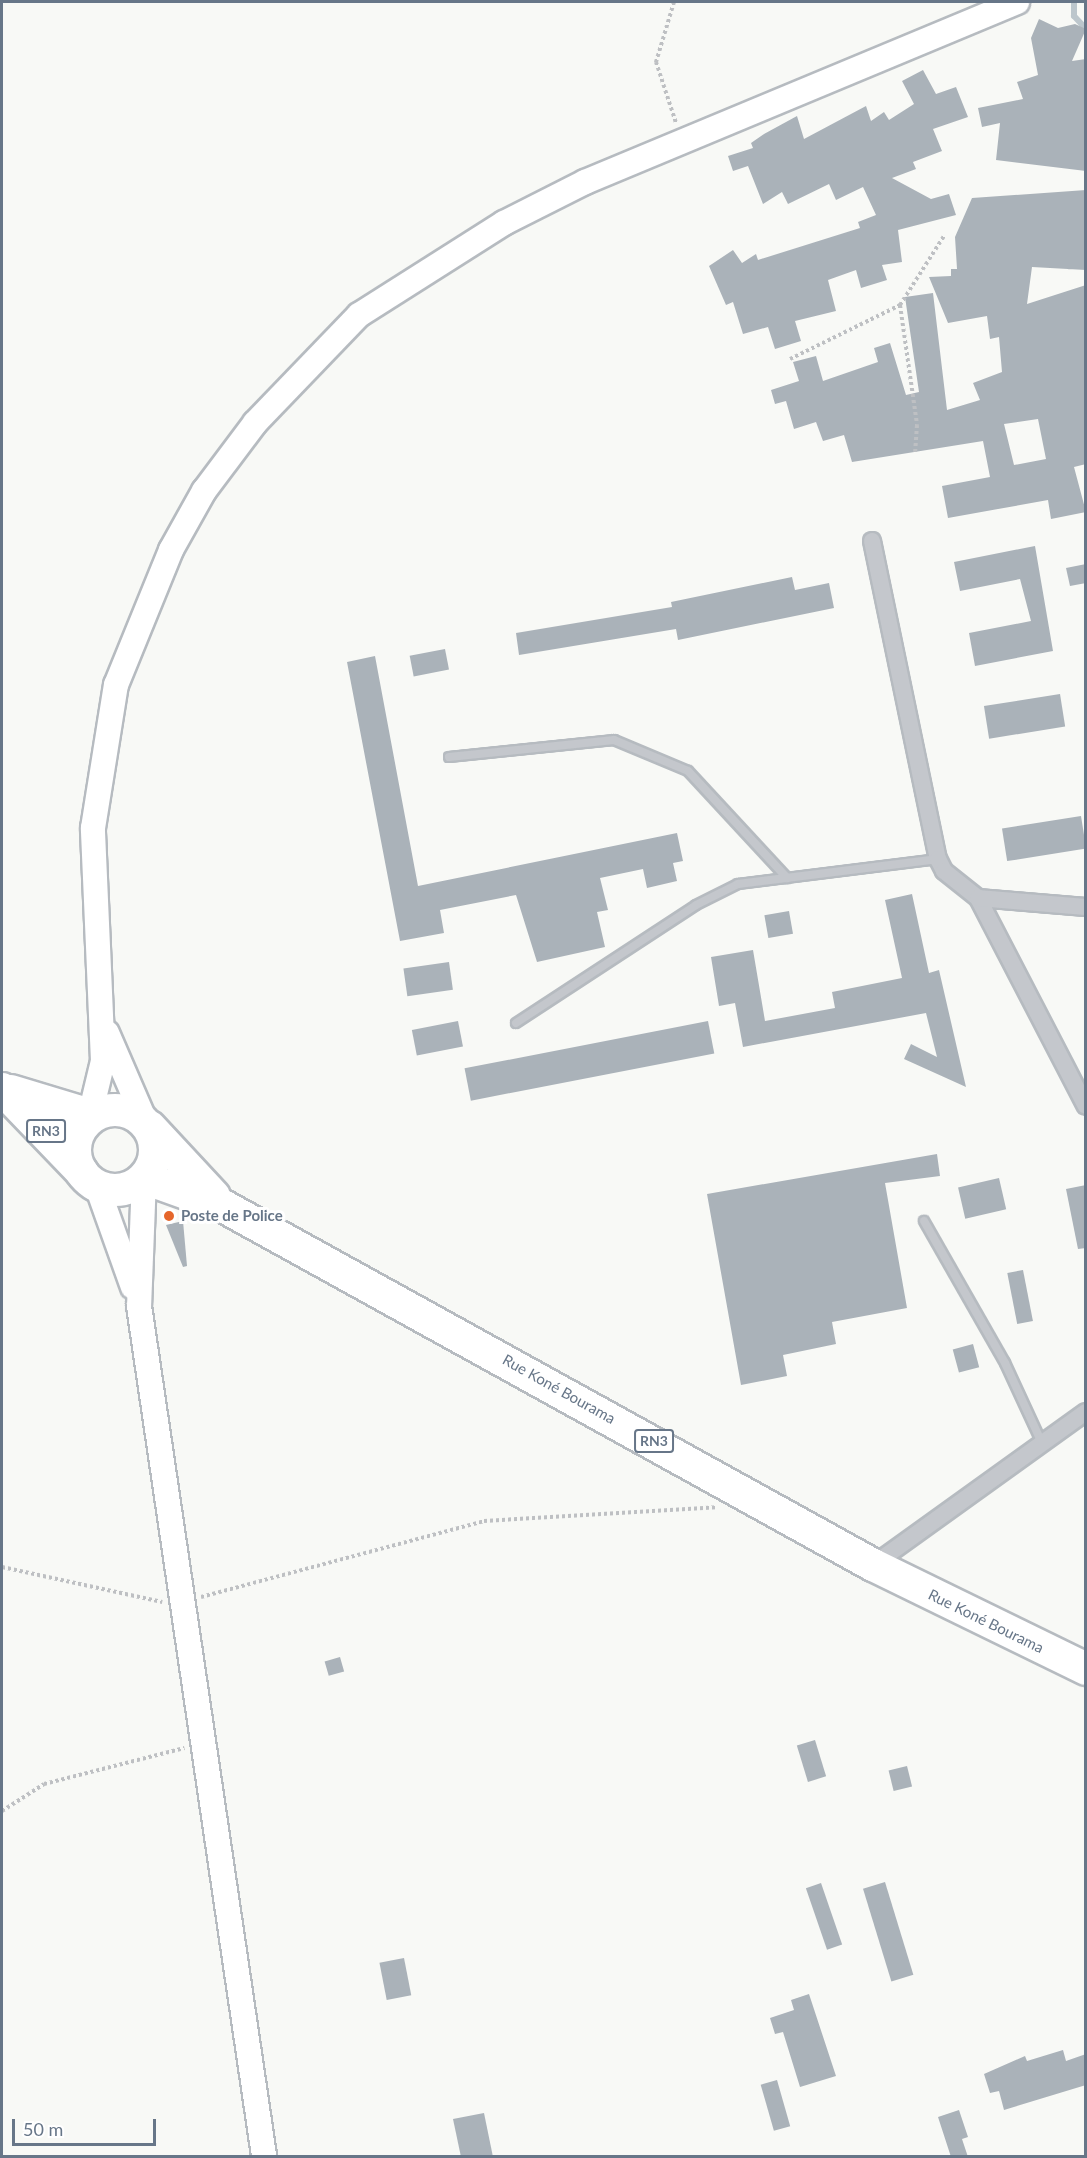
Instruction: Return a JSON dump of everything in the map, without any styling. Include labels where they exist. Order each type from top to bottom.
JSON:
[{"type":"highway","name":"RN3","points":[[2,1088],[90,1115],[119,1110],[146,1123]]},
{"type":"highway","name":"RN3","points":[[2,1088],[92,1182]]},
{"type":"highway","name":"RN3","points":[[90,1115],[75,1147],[92,1182]]},
{"type":"highway","points":[[92,1182],[122,1190],[144,1178],[156,1151],[146,1123]]},
{"type":"highway","name":"Rue Koné Bourama","points":[[146,1123],[225,1207]]},
{"type":"highway","name":"Rue Koné Bourama","points":[[144,1178],[225,1207],[873,1565],[1086,1669]]},
{"type":"main road","points":[[90,1115],[103,1061],[93,828],[116,684],[171,550],[204,491],[255,423],[359,315],[504,223],[682,141],[1017,2]]},
{"type":"main road","points":[[102,1022],[146,1123]]},
{"type":"main road","points":[[144,1178],[139,1306],[180,1602],[264,2157]]},
{"type":"main road","points":[[92,1182],[139,1306]]},
{"type":"street","points":[[873,541],[938,859],[944,871],[978,898],[1086,1106]]},
{"type":"street","points":[[978,898],[1086,907]]},
{"type":"street","points":[[873,1565],[1086,1412]]},
{"type":"lane","points":[[449,757],[614,740],[688,771],[787,878]]},
{"type":"lane","points":[[516,1023],[696,905],[738,884],[938,859]]},
{"type":"lane","points":[[924,1221],[1005,1363],[1042,1443]]},
{"type":"path","points":[[674,2],[656,62],[682,141]]},
{"type":"path","points":[[790,359],[900,305],[944,236]]},
{"type":"path","points":[[900,305],[917,425],[915,452]]},
{"type":"path","points":[[2,1567],[142,1601],[180,1602],[484,1521],[704,1509],[755,1499]]},
{"type":"path","points":[[2,1811],[44,1784],[202,1744]]},
{"type":"building","points":[[1039,19],[1058,28],[1075,24],[1086,29],[1072,61],[1086,59],[1086,171],[996,160],[1000,123],[982,127],[978,108],[1023,99],[1017,82],[1038,75],[1031,38]]},
{"type":"building","points":[[923,70],[936,94],[956,87],[968,117],[933,129],[942,151],[913,162],[916,169],[892,178],[931,199],[949,194],[956,215],[898,230],[902,262],[882,265],[887,280],[861,288],[856,270],[828,280],[836,311],[795,321],[801,341],[775,349],[768,327],[743,334],[733,302],[726,305],[709,266],[733,250],[742,263],[756,254],[758,260],[860,228],[858,222],[876,215],[863,187],[836,200],[829,184],[788,204],[782,192],[763,204],[748,166],[733,171],[728,156],[753,148],[751,143],[797,116],[804,139],[866,106],[871,121],[884,112],[889,120],[914,104],[902,81]]},
{"type":"building","points":[[1086,190],[1086,270],[1032,267],[1027,304],[1086,285],[1086,464],[1074,467],[1086,512],[1051,519],[1048,500],[948,518],[942,486],[990,477],[983,441],[852,462],[844,435],[823,441],[816,422],[794,429],[786,401],[775,404],[771,390],[799,381],[793,362],[816,356],[823,381],[878,362],[874,348],[890,343],[906,395],[919,392],[905,297],[933,293],[947,410],[980,400],[973,383],[1002,372],[999,337],[990,339],[987,316],[948,323],[929,277],[951,276],[951,269],[957,269],[955,237],[972,198]],"holes":[[[1038,419],[1046,459],[1014,465],[1004,424]]]},
{"type":"building","points":[[1035,546],[1053,651],[975,666],[969,633],[1031,621],[1020,579],[960,591],[954,562]]},
{"type":"building","points":[[1086,564],[1086,583],[1070,586],[1066,568]]},
{"type":"building","points":[[792,577],[795,590],[829,583],[834,608],[678,640],[676,629],[519,655],[516,633],[672,607],[671,602]]},
{"type":"building","points":[[445,649],[449,670],[414,676],[410,656]]},
{"type":"building","points":[[375,656],[418,886],[677,833],[683,861],[673,863],[677,881],[647,888],[643,869],[600,878],[608,910],[597,912],[605,947],[537,962],[516,895],[440,910],[444,933],[400,941],[347,662]]},
{"type":"building","points":[[1060,694],[1065,727],[989,739],[984,706]]},
{"type":"building","points":[[1081,816],[1086,849],[1007,861],[1002,829]]},
{"type":"building","points":[[912,894],[929,973],[939,970],[966,1087],[904,1059],[911,1044],[937,1057],[926,1013],[743,1047],[735,1003],[719,1006],[711,957],[753,950],[765,1021],[835,1008],[832,992],[902,978],[885,900]]},
{"type":"building","points":[[789,911],[793,934],[768,938],[764,915]]},
{"type":"building","points":[[449,962],[453,990],[407,996],[403,968]]},
{"type":"building","points":[[458,1021],[463,1047],[417,1055],[412,1030]]},
{"type":"building","points":[[708,1021],[714,1053],[471,1101],[465,1068]]},
{"type":"building","points":[[937,1154],[940,1176],[885,1183],[907,1308],[832,1322],[836,1344],[783,1355],[787,1376],[741,1385],[707,1194]]},
{"type":"building","points":[[999,1178],[1006,1209],[965,1219],[958,1187]]},
{"type":"building","points":[[1086,1185],[1086,1248],[1078,1249],[1066,1189]]},
{"type":"building","points":[[183,1221],[187,1266],[183,1267],[166,1225]]},
{"type":"building","points":[[1023,1270],[1033,1321],[1017,1324],[1007,1273]]},
{"type":"building","points":[[973,1344],[979,1367],[959,1373],[953,1349]]},
{"type":"building","points":[[340,1657],[344,1671],[329,1676],[325,1661]]},
{"type":"building","points":[[815,1740],[826,1776],[808,1782],[797,1746]]},
{"type":"building","points":[[907,1766],[912,1786],[894,1791],[889,1771]]},
{"type":"building","points":[[885,1882],[913,1975],[891,1981],[863,1889]]},
{"type":"building","points":[[821,1883],[842,1944],[827,1950],[806,1888]]},
{"type":"building","points":[[404,1958],[411,1995],[387,2000],[379,1963]]},
{"type":"building","points":[[809,1994],[836,2076],[800,2087],[783,2032],[775,2034],[770,2018],[794,2010],[791,2000]]},
{"type":"building","points":[[1063,2050],[1066,2061],[1086,2054],[1086,2085],[1004,2110],[999,2091],[990,2093],[984,2074],[1025,2056],[1027,2061]]},
{"type":"building","points":[[777,2080],[790,2126],[774,2131],[761,2085]]},
{"type":"building","points":[[959,2110],[968,2137],[962,2139],[968,2157],[951,2157],[938,2117]]},
{"type":"building","points":[[484,2113],[493,2157],[461,2157],[453,2119]]},
{"type":"waterway","points":[[1074,2],[1074,16],[1086,29]]},
{"type":"place","name":"Poste de Police","points":[[169,1216]]}]
